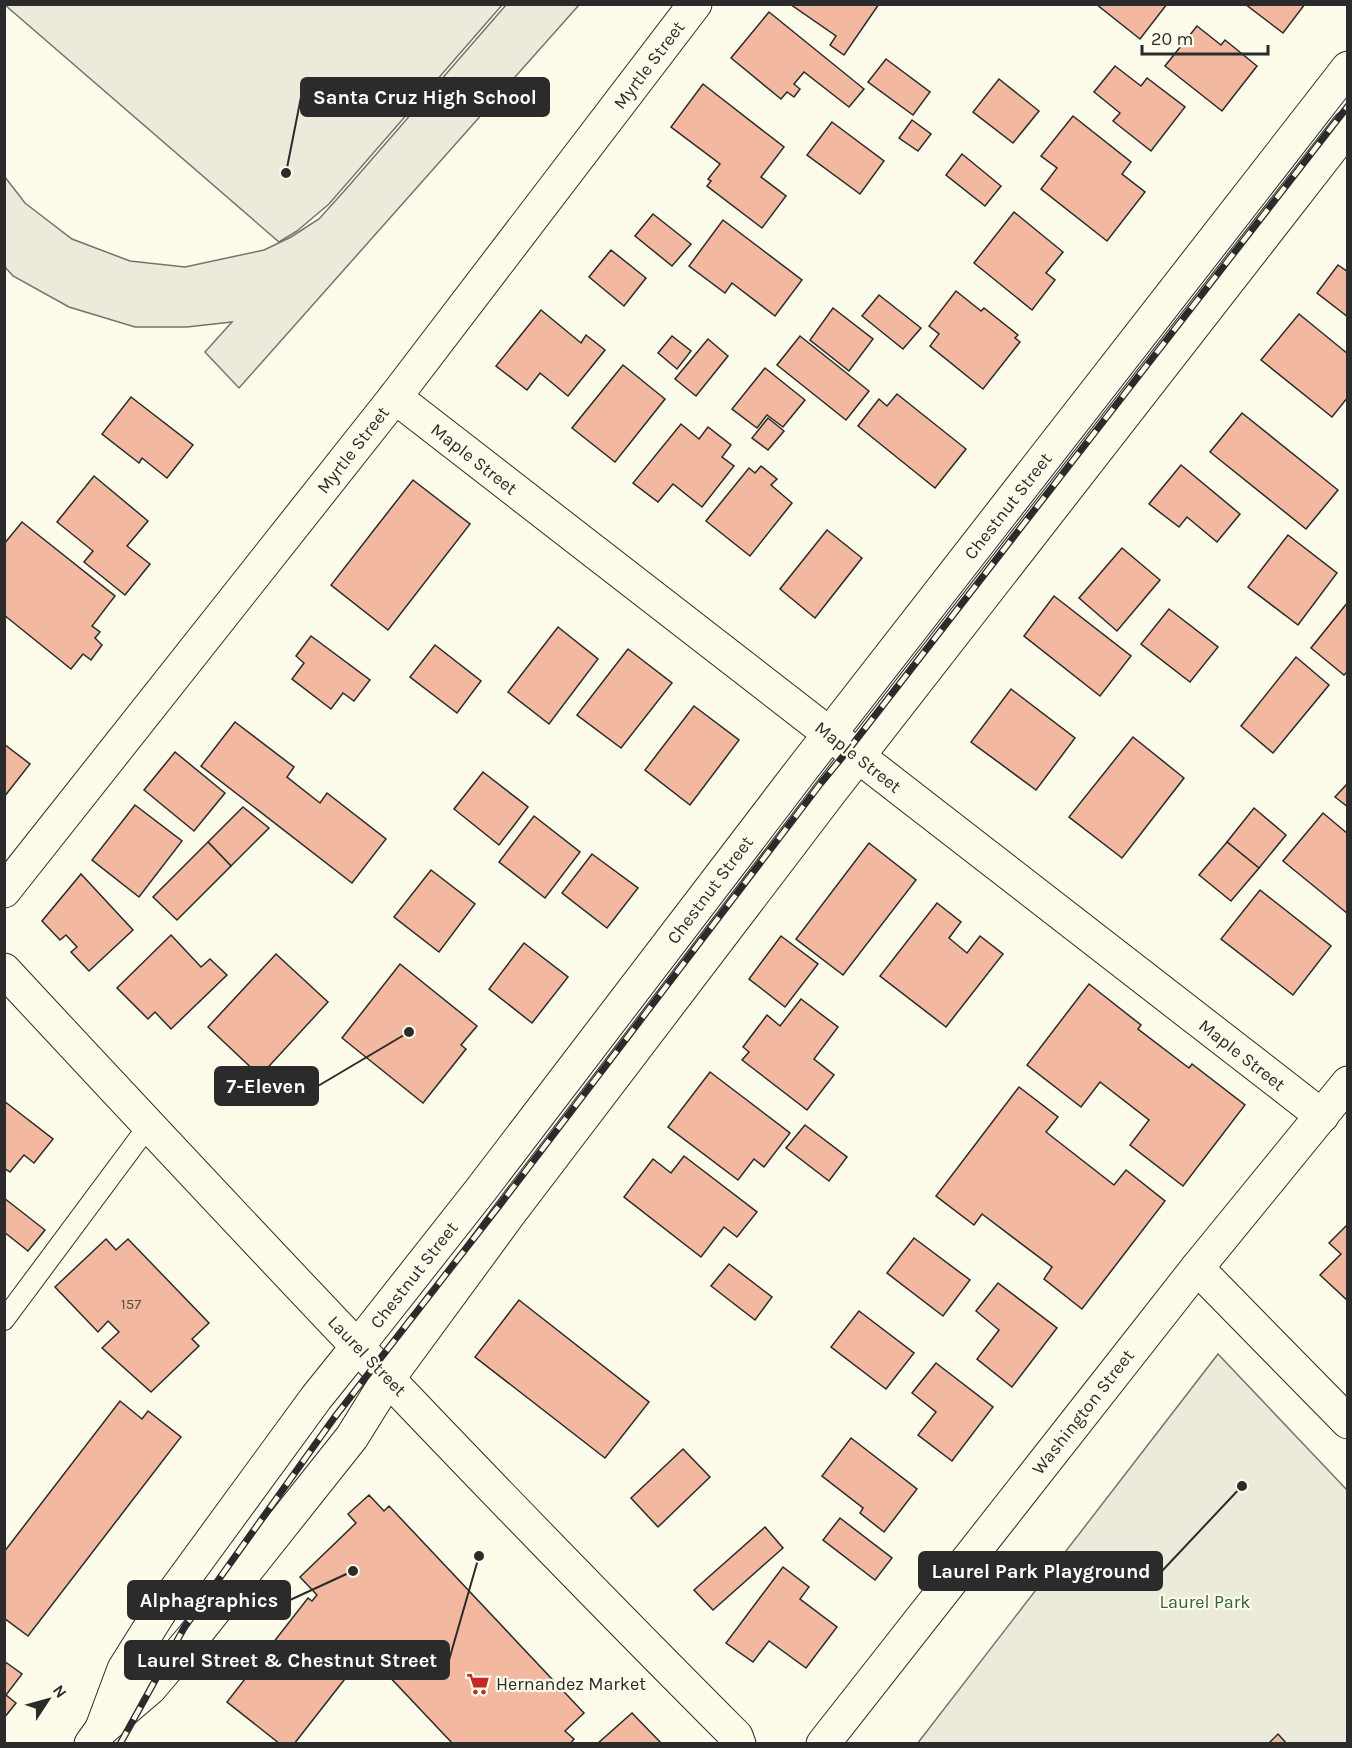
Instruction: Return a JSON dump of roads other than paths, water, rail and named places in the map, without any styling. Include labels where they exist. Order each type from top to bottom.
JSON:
[{"type":"street","name":"Myrtle Street","points":[[4,891],[395,397],[695,4]]},
{"type":"street","name":"Chestnut Street","points":[[96,1737],[124,1669],[161,1610],[316,1398],[480,1191],[803,768],[1347,68]]},
{"type":"street","name":"Chestnut Street","points":[[96,1737],[150,1688],[352,1437],[388,1379],[509,1214],[824,801],[1347,127]]},
{"type":"street","name":"Maple Street","points":[[395,397],[1322,1116]]},
{"type":"street","name":"Laurel Street","points":[[4,970],[357,1347],[737,1740],[767,1743]]},
{"type":"street","name":"Washington Street","points":[[823,1743],[1197,1268],[1347,1083]]},
{"type":"street","points":[[1197,1268],[1347,1422]]},
{"type":"lane","points":[[4,1320],[149,1125]]},
{"type":"railway","points":[[120,1744],[184,1628],[334,1418],[499,1206],[821,783],[1348,106]]},
{"type":"place","name":"Santa Cruz High School","points":[[286,173]]},
{"type":"place","name":"7-Eleven","points":[[409,1032]]},
{"type":"place","name":"Laurel Park Playground","points":[[1242,1486]]},
{"type":"place","name":"Laurel Street & Chestnut Street","points":[[479,1556]]},
{"type":"place","name":"Alphagraphics","points":[[353,1571]]},
{"type":"place","name":"Hernandez Market","points":[[478,1684]]},
{"type":"park label","name":"Laurel Park","points":[[1205,1602]]}]
